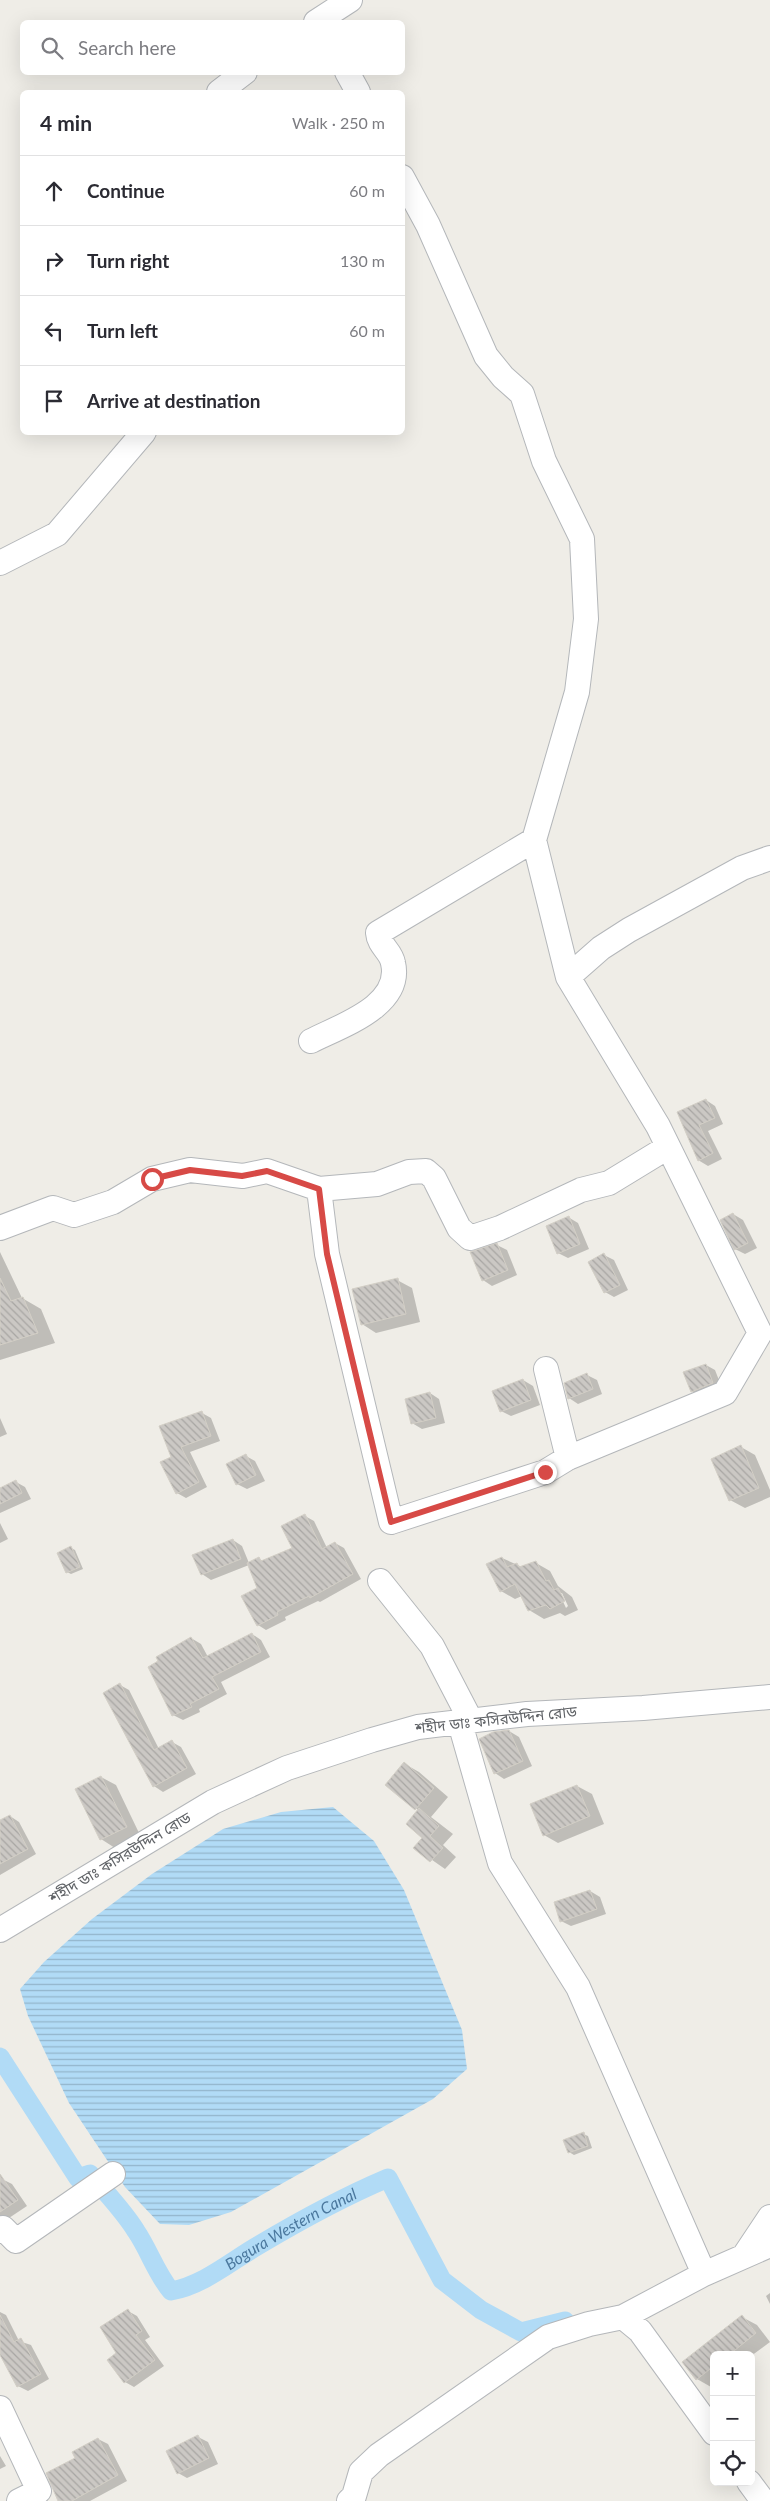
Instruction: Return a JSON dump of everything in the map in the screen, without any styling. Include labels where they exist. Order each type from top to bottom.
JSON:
[{"type":"street","points":[[322,20],[350,0]]},
{"type":"street","points":[[222,90],[241,75]]},
{"type":"street","points":[[349,75],[357,90]]},
{"type":"street","points":[[319,1189],[327,1254],[391,1522],[545,1472],[568,1458],[725,1393],[765,1330],[658,1126],[568,977],[534,840],[577,692],[586,619],[582,539],[544,462],[522,394],[502,376],[486,356],[428,225],[405,183]]},
{"type":"street","points":[[0,563],[57,534],[141,435]]},
{"type":"street","points":[[311,1041],[372,1011],[388,993],[394,970],[393,960],[378,942],[378,934],[534,840]]},
{"type":"street","points":[[568,977],[601,948],[629,930],[742,868],[770,858]]},
{"type":"street","points":[[0,1228],[53,1208],[74,1215],[113,1202],[152,1179],[190,1170],[242,1176],[267,1171],[319,1189],[377,1184],[409,1172],[426,1170],[434,1178],[458,1228],[470,1238],[500,1228],[581,1190],[609,1183],[668,1147]]},
{"type":"street","points":[[546,1369],[568,1458]]},
{"type":"street","points":[[380,1581],[432,1646],[466,1722],[500,1863],[578,1987],[704,2274]]},
{"type":"street","name":"শহীদ ডাঃ কসিরউদ্দিন রোড","points":[[0,1930],[213,1802],[287,1768],[418,1727],[527,1714],[643,1708],[770,1697]]},
{"type":"street","points":[[0,2230],[3,2228],[16,2242],[104,2180]]},
{"type":"street","points":[[744,2256],[770,2217]]},
{"type":"street","points":[[349,2501],[354,2496],[361,2472],[379,2455],[548,2338],[623,2317],[704,2274],[770,2245]]},
{"type":"street","points":[[623,2317],[640,2331],[710,2427]]},
{"type":"street","points":[[0,2408],[39,2491],[19,2501]]},
{"type":"street","points":[[752,2486],[763,2501]]},
{"type":"water","points":[[333,1807],[374,1841],[404,1890],[462,2030],[467,2069],[433,2099],[231,2212],[189,2225],[160,2224],[125,2187],[69,2103],[28,2016],[20,1989],[44,1962],[92,1919],[152,1874],[223,1829],[281,1812]]},
{"type":"building","points":[[706,1099],[715,1118],[699,1125],[713,1153],[698,1161],[677,1112]]},
{"type":"building","points":[[733,1213],[748,1243],[734,1250],[720,1220]]},
{"type":"building","points":[[569,1216],[580,1244],[557,1254],[546,1226]]},
{"type":"building","points":[[497,1243],[508,1270],[482,1281],[470,1252]]},
{"type":"building","points":[[604,1253],[620,1285],[604,1293],[588,1262]]},
{"type":"building","points":[[0,1278],[11,1301],[23,1297],[38,1333],[0,1345]]},
{"type":"building","points":[[398,1278],[406,1314],[361,1325],[352,1289]]},
{"type":"building","points":[[706,1364],[713,1383],[691,1392],[683,1372]]},
{"type":"building","points":[[587,1373],[593,1389],[568,1399],[564,1383]]},
{"type":"building","points":[[523,1379],[531,1400],[500,1412],[492,1391]]},
{"type":"building","points":[[430,1392],[436,1418],[411,1424],[405,1399]]},
{"type":"building","points":[[202,1411],[211,1436],[181,1447],[199,1482],[176,1494],[160,1462],[171,1457],[159,1426]]},
{"type":"building","points":[[741,1445],[759,1488],[729,1501],[711,1459]]},
{"type":"building","points":[[246,1454],[256,1475],[236,1485],[226,1464]]},
{"type":"building","points":[[16,1480],[22,1493],[0,1504],[0,1488]]},
{"type":"building","points":[[305,1514],[322,1549],[335,1542],[353,1574],[310,1598],[309,1596],[277,1612],[278,1615],[257,1626],[241,1596],[257,1588],[247,1563],[259,1557],[261,1561],[292,1548],[281,1526]]},
{"type":"building","points":[[233,1539],[241,1559],[201,1575],[192,1555]]},
{"type":"building","points":[[71,1546],[80,1567],[66,1573],[57,1553]]},
{"type":"building","points":[[502,1557],[507,1567],[517,1563],[519,1567],[536,1561],[546,1581],[549,1580],[554,1590],[558,1588],[565,1601],[550,1609],[546,1605],[528,1611],[515,1584],[500,1592],[486,1564]]},
{"type":"building","points":[[252,1633],[261,1652],[212,1677],[219,1689],[190,1704],[192,1707],[172,1716],[148,1667],[158,1661],[156,1657],[191,1637],[203,1658]]},
{"type":"building","points":[[120,1683],[154,1750],[172,1740],[187,1768],[153,1787],[103,1693]]},
{"type":"building","points":[[509,1730],[523,1761],[494,1774],[479,1739],[493,1732]]},
{"type":"building","points":[[404,1762],[434,1788],[415,1810],[385,1785]]},
{"type":"building","points":[[101,1776],[127,1827],[100,1840],[75,1789]]},
{"type":"building","points":[[577,1785],[590,1816],[543,1836],[530,1804]]},
{"type":"building","points":[[419,1808],[439,1826],[430,1836],[443,1848],[430,1862],[413,1848],[422,1838],[406,1824]]},
{"type":"building","points":[[10,1815],[28,1849],[0,1864],[0,1820]]},
{"type":"building","points":[[590,1890],[597,1909],[560,1922],[554,1902]]},
{"type":"building","points":[[584,2132],[588,2146],[568,2153],[563,2140]]},
{"type":"building","points":[[0,2174],[18,2200],[0,2212]]},
{"type":"building","points":[[128,2309],[142,2331],[136,2335],[155,2360],[124,2383],[107,2360],[116,2353],[100,2327]]},
{"type":"building","points":[[0,2315],[14,2342],[21,2338],[41,2374],[17,2387],[0,2355]]},
{"type":"building","points":[[742,2315],[756,2333],[734,2351],[710,2351],[710,2369],[696,2380],[682,2362]]},
{"type":"building","points":[[198,2435],[209,2458],[177,2474],[166,2451]]},
{"type":"building","points":[[98,2438],[118,2475],[72,2501],[58,2501],[46,2473],[75,2458],[72,2452]]},
{"type":"waterway","name":"Bogura Western Canal","points":[[0,2057],[78,2178],[90,2174],[120,2208],[141,2238],[161,2277],[171,2291],[195,2284],[306,2218],[388,2178],[442,2280],[481,2310],[521,2332],[565,2321]]},
{"type":"route","points":[[152,1179],[190,1170],[242,1176],[267,1171],[319,1189],[327,1254],[391,1522],[545,1472]]}]
